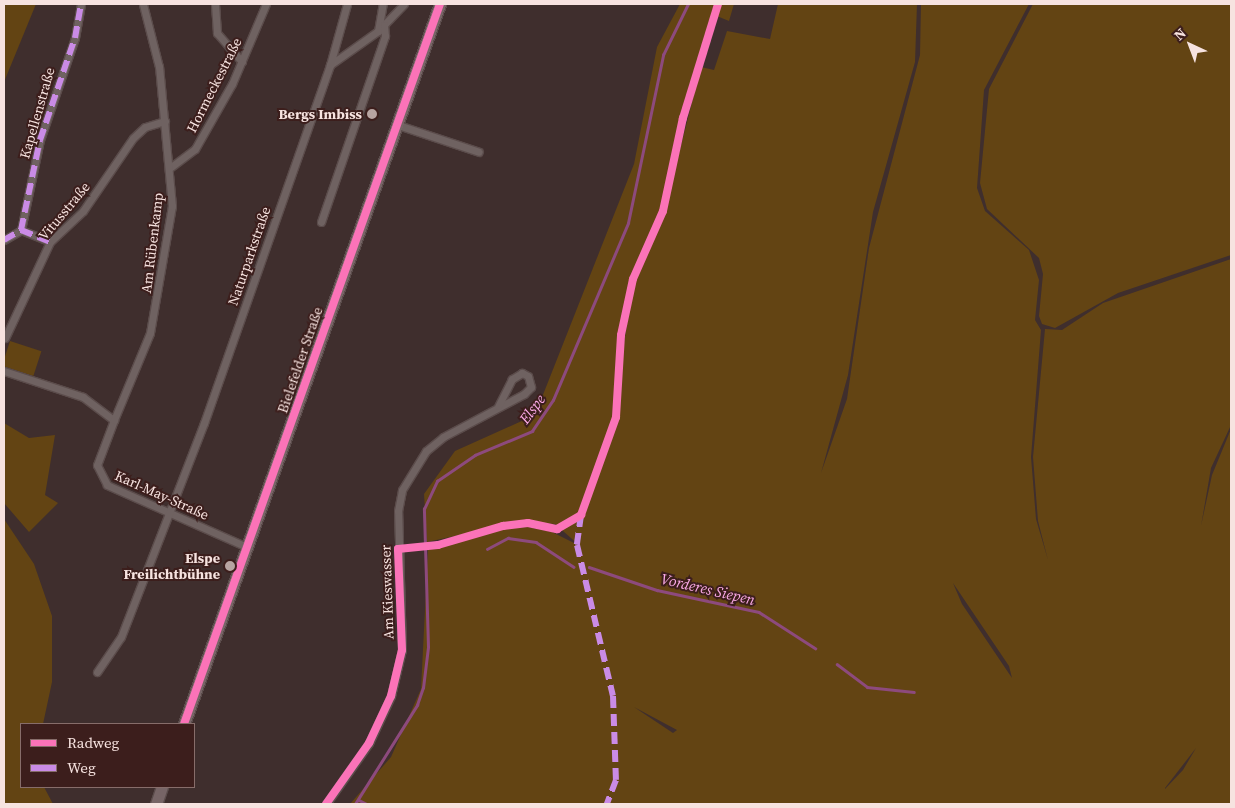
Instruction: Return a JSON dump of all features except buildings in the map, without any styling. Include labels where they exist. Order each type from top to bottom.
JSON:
[{"type":"main road","name":"Bielefelder Straße","points":[[184,723],[440,4]]},
{"type":"main road","points":[[156,804],[162,788]]},
{"type":"street","name":"Kapellenstraße","points":[[21,230],[40,140],[75,38],[81,4]]},
{"type":"street","name":"Am Rübenkamp","points":[[114,420],[153,323],[172,206],[171,167],[166,121],[143,4]]},
{"type":"street","points":[[215,4],[217,32],[242,62]]},
{"type":"street","name":"Hormeckestraße","points":[[171,167],[195,150],[242,62],[266,4]]},
{"type":"street","name":"Naturparkstraße","points":[[97,672],[116,647],[169,514],[330,65],[346,4]]},
{"type":"street","points":[[378,31],[384,4]]},
{"type":"street","points":[[330,65],[378,31],[404,4]]},
{"type":"street","points":[[321,222],[385,36],[384,25]]},
{"type":"street","name":"Vitusstraße","points":[[5,338],[50,242],[83,211],[133,138],[145,127],[166,121]]},
{"type":"street","points":[[398,125],[479,152]]},
{"type":"street","points":[[4,240],[21,230],[50,242]]},
{"type":"street","points":[[4,371],[83,397],[114,420]]},
{"type":"street","name":"Am Kieswasser","points":[[326,804],[369,743],[391,696],[402,650],[398,511],[402,490],[426,451],[498,406],[528,391],[528,376],[522,373],[512,380],[498,406]]},
{"type":"street","name":"Karl-May-Straße","points":[[114,420],[97,461],[99,476],[116,490],[246,547]]},
{"type":"shaded area","points":[[4,4],[36,4],[4,82]]},
{"type":"shaded area","points":[[680,4],[734,4],[729,21],[712,14],[674,143],[660,214],[631,280],[617,364],[621,362],[634,280],[662,220],[701,67],[714,70],[727,31],[770,39],[778,4],[917,4],[915,62],[873,212],[848,375],[821,473],[847,399],[869,248],[920,55],[921,4],[1029,4],[984,90],[977,188],[985,211],[1029,250],[1039,280],[1035,320],[1041,330],[1031,457],[1036,519],[1048,560],[1038,521],[1033,457],[1045,329],[1062,330],[1103,303],[1231,259],[1231,425],[1211,468],[1201,526],[1212,475],[1231,429],[1231,804],[350,804],[391,757],[421,689],[428,550],[502,529],[528,527],[552,532],[580,546],[555,524],[520,522],[427,542],[424,494],[455,451],[535,415],[634,164],[657,47]],"holes":[[[953,583],[1009,666],[1012,678],[962,604]],[[634,707],[677,730],[673,733]],[[1196,748],[1183,770],[1165,788]]]},
{"type":"shaded area","points":[[1033,4],[1231,4],[1231,255],[1118,293],[1055,328],[1042,324],[1039,316],[1043,274],[1039,258],[987,209],[980,183],[989,89]]},
{"type":"shaded area","points":[[10,341],[41,351],[33,376],[4,366],[4,359]]},
{"type":"shaded area","points":[[4,423],[29,438],[55,435],[45,495],[58,503],[29,532],[4,503]]},
{"type":"shaded area","points":[[4,519],[34,564],[52,616],[52,682],[43,723],[20,723],[20,788],[45,788],[53,804],[4,804]]},
{"type":"waterway","name":"Elspe","points":[[355,804],[417,705],[423,688],[428,647],[424,509],[437,481],[475,455],[532,431],[553,400],[628,223],[663,55],[688,4]]},
{"type":"waterway","name":"Vorderes Siepen","points":[[487,549],[508,538],[536,542],[574,567]]},
{"type":"waterway","name":"Vorderes Siepen","points":[[589,567],[657,590],[759,612],[815,648]]},
{"type":"waterway","name":"Vorderes Siepen","points":[[837,664],[867,687],[914,692]]},
{"type":"waterway","points":[[359,800],[367,804]]},
{"type":"marked path","points":[[4,240],[21,230],[40,140],[75,38],[81,4]]},
{"type":"marked path","points":[[21,230],[50,242]]},
{"type":"marked path","points":[[581,515],[577,545],[613,696],[616,780],[607,804]]},
{"type":"cycle path","points":[[184,723],[440,4]]},
{"type":"cycle path","points":[[326,804],[369,743],[391,696],[402,650],[398,549],[438,545],[503,526],[528,523],[557,529],[581,515],[616,417],[621,335],[633,279],[663,211],[683,118],[718,4]]},
{"type":"place","name":"Bergs Imbiss","points":[[372,114]]},
{"type":"place","name":"Elspe Freilichtbühne","points":[[230,566]]}]
